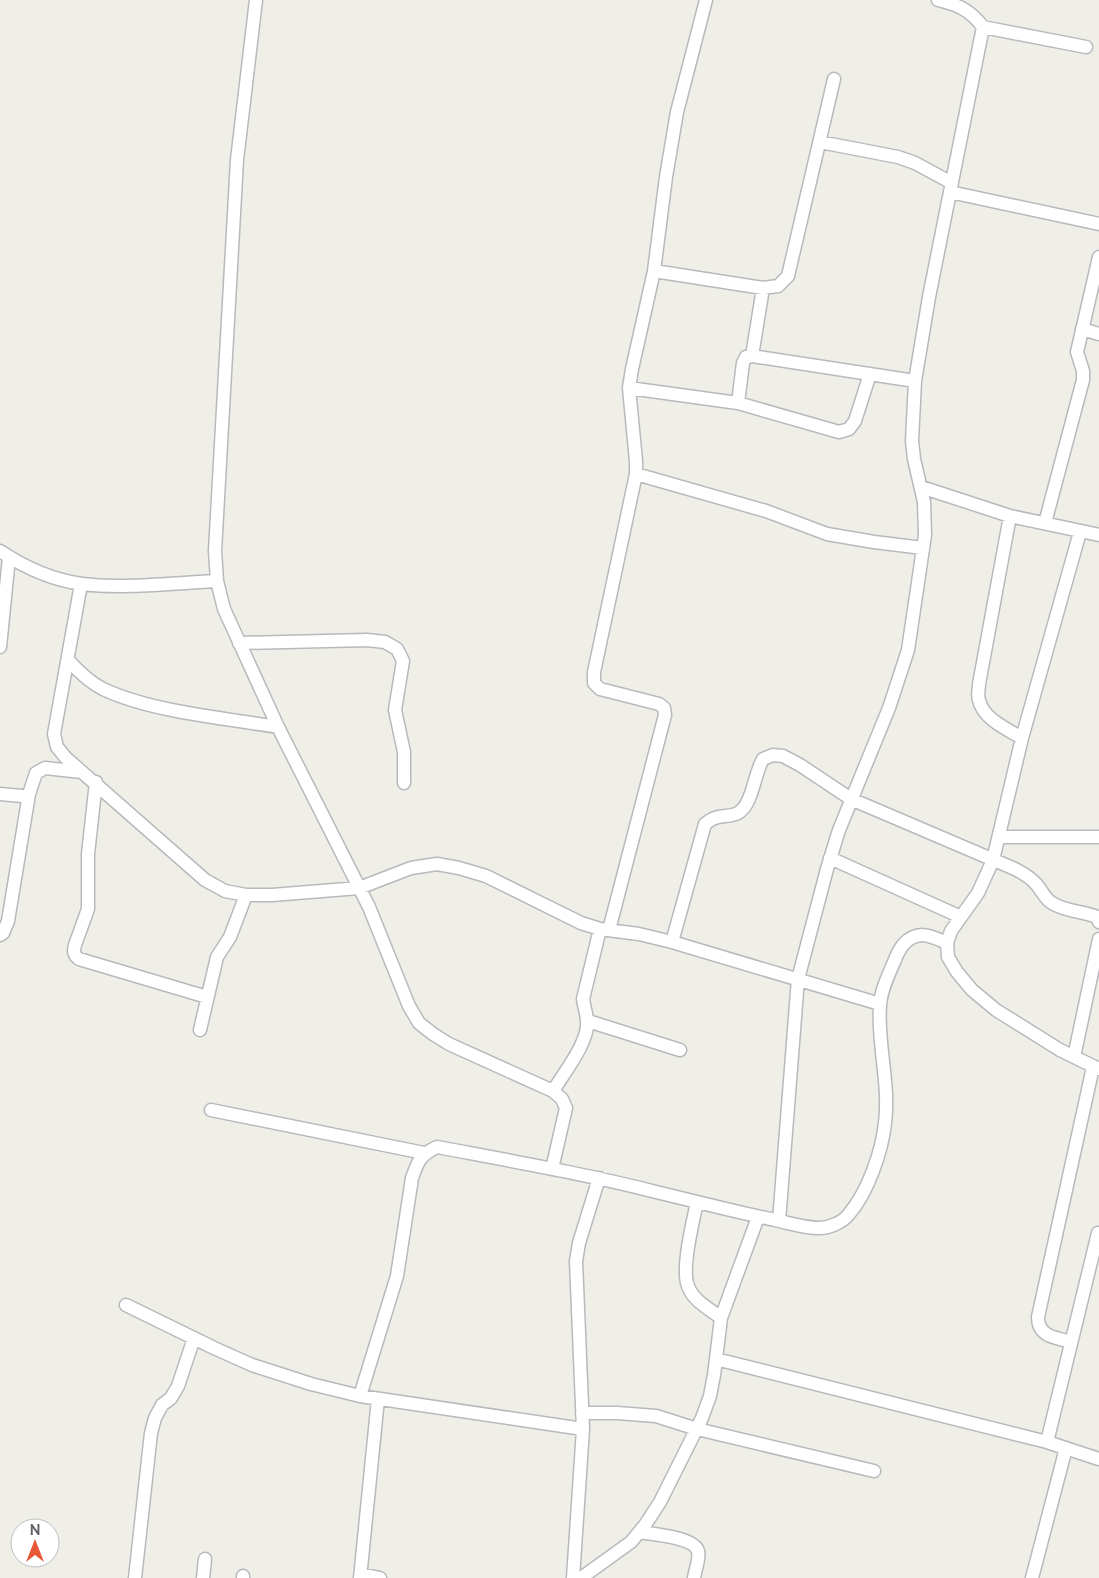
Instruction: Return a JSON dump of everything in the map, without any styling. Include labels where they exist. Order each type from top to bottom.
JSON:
[{"type":"street","points":[[256,0],[237,160],[215,551],[217,581],[224,610],[278,727],[369,907],[409,1006],[419,1023],[449,1044],[553,1091],[562,1099],[566,1108],[552,1169]]},
{"type":"street","points":[[553,1091],[581,1045],[586,1032],[588,1021],[583,999],[665,715],[664,708],[659,704],[600,689],[594,683],[594,672],[636,474],[629,388],[635,350],[654,271],[666,177],[677,112],[706,0]]},
{"type":"street","points":[[938,0],[958,4],[984,27],[1086,47]]},
{"type":"street","points":[[779,1221],[798,979],[830,858],[851,799],[889,708],[908,650],[926,517],[912,441],[915,381],[929,297],[984,27]]},
{"type":"street","points":[[654,271],[763,288],[778,286],[788,276],[834,79]]},
{"type":"street","points":[[820,142],[898,157],[915,163],[951,187],[1099,224]]},
{"type":"street","points":[[1045,523],[1083,380],[1083,371],[1077,352],[1099,257]]},
{"type":"street","points":[[752,356],[763,288]]},
{"type":"street","points":[[1082,328],[1099,334]]},
{"type":"street","points":[[738,403],[743,363],[746,358],[752,356],[915,381]]},
{"type":"street","points":[[629,388],[738,403],[839,432],[849,429],[855,421],[870,374]]},
{"type":"street","points":[[636,474],[766,511],[827,534],[923,548]]},
{"type":"street","points":[[921,487],[1010,516],[1099,535]]},
{"type":"street","points":[[1010,516],[979,684],[978,699],[983,710],[992,719],[1022,738]]},
{"type":"street","points":[[1071,1342],[1042,1332],[1038,1326],[1038,1317],[1096,1068],[1074,1057],[996,1010],[972,990],[956,972],[948,957],[948,943],[951,931],[978,893],[993,860],[1022,738],[1080,532]]},
{"type":"street","points":[[0,647],[4,554],[33,570],[81,584],[110,586],[217,581]]},
{"type":"street","points":[[81,584],[54,734],[57,747],[66,758],[96,782],[205,880],[225,891],[246,895],[272,895],[359,888],[411,868],[437,864],[486,876],[581,923],[672,942],[880,1004]]},
{"type":"street","points":[[239,643],[367,640],[385,642],[397,649],[403,661],[395,710],[404,752],[404,783]]},
{"type":"street","points":[[68,660],[83,676],[102,688],[127,698],[188,712],[278,727]]},
{"type":"street","points":[[672,942],[705,824],[714,818],[736,814],[744,808],[750,798],[758,767],[763,759],[773,755],[784,756],[800,765],[851,799],[1026,875],[1037,885],[1050,902],[1060,908],[1086,912],[1097,917],[1099,922]]},
{"type":"street","points":[[0,935],[3,933],[8,920],[29,794],[36,773],[45,768],[84,773]]},
{"type":"street","points":[[96,782],[88,854],[88,909],[74,946],[73,951],[75,955],[80,959],[208,997]]},
{"type":"street","points":[[0,794],[22,796],[29,794]]},
{"type":"street","points":[[999,837],[1099,837]]},
{"type":"street","points":[[830,858],[961,917]]},
{"type":"street","points":[[200,1030],[216,957],[230,937],[246,895]]},
{"type":"street","points":[[360,1396],[397,1276],[412,1178],[417,1164],[424,1153],[437,1147],[599,1178],[758,1217],[821,1228],[836,1224],[849,1215],[861,1197],[881,1145],[885,1122],[886,1100],[880,1004],[883,986],[898,952],[904,943],[912,937],[924,935],[948,943]]},
{"type":"street","points":[[1074,1057],[1099,938]]},
{"type":"street","points":[[588,1021],[680,1050]]},
{"type":"street","points":[[211,1110],[424,1153]]},
{"type":"street","points":[[573,1578],[583,1429],[576,1261],[579,1243],[599,1178]]},
{"type":"street","points":[[697,1202],[686,1266],[688,1287],[702,1304],[721,1318]]},
{"type":"street","points":[[581,1578],[631,1542],[639,1532],[660,1502],[697,1429],[710,1396],[721,1318],[758,1217]]},
{"type":"street","points":[[1047,1442],[1098,1233]]},
{"type":"street","points":[[126,1305],[252,1365],[310,1384],[378,1399],[583,1429]]},
{"type":"street","points":[[135,1578],[151,1433],[158,1412],[178,1386],[185,1370],[194,1338]]},
{"type":"street","points":[[716,1359],[1047,1442],[1099,1459]]},
{"type":"street","points":[[378,1399],[360,1576],[380,1578]]},
{"type":"street","points":[[582,1413],[639,1414],[874,1472]]},
{"type":"street","points":[[1032,1578],[1066,1448]]},
{"type":"street","points":[[639,1532],[688,1541],[695,1545],[698,1552],[694,1578]]},
{"type":"street","points":[[203,1578],[205,1559]]}]
